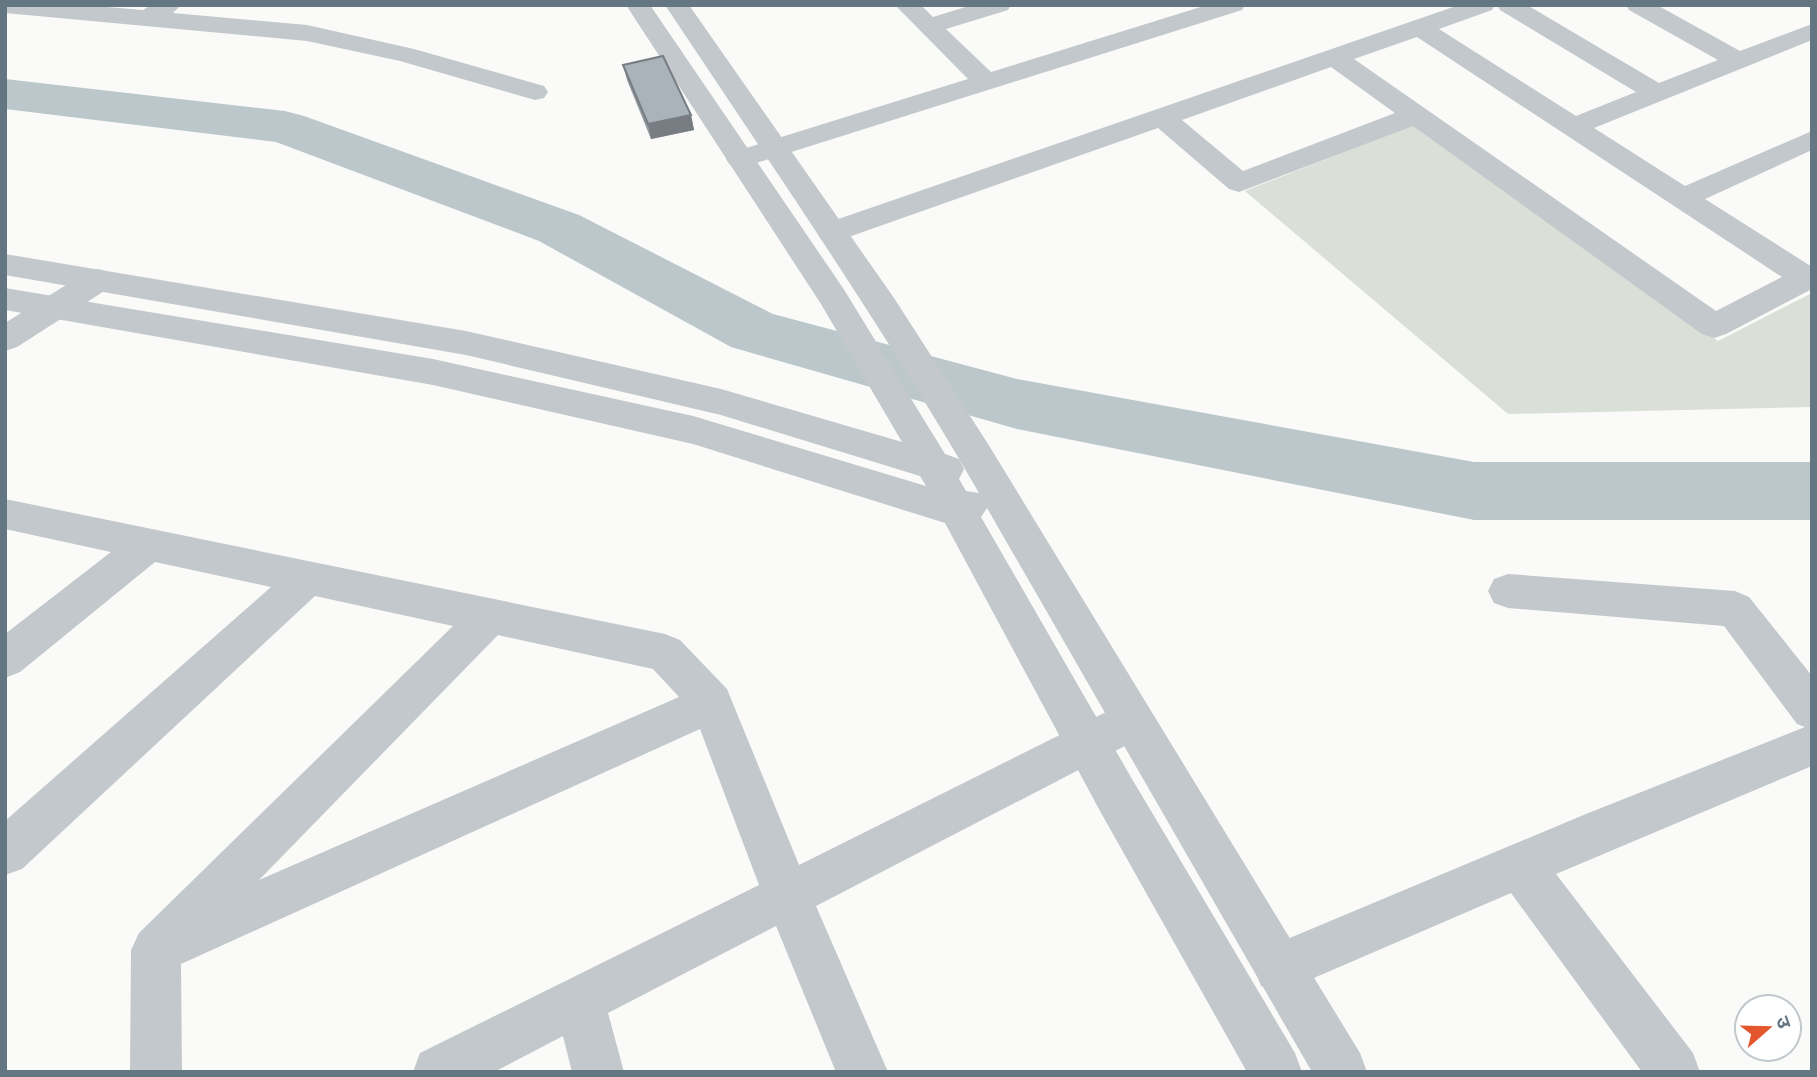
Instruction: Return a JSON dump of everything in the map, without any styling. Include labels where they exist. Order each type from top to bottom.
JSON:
[{"type":"street","points":[[638,5],[832,296],[900,406],[1088,744],[1276,1072]]},
{"type":"street","points":[[677,5],[883,306],[961,431],[1341,1072]]},
{"type":"street","points":[[907,5],[986,82]]},
{"type":"street","points":[[929,26],[999,5]]},
{"type":"street","points":[[740,159],[1233,5]]},
{"type":"street","points":[[832,232],[1483,5]]},
{"type":"street","points":[[1509,5],[1657,93]]},
{"type":"street","points":[[1639,5],[1739,61]]},
{"type":"street","points":[[5,6],[158,11],[307,33],[405,54],[535,92]]},
{"type":"street","points":[[1419,27],[1809,276]]},
{"type":"street","points":[[1573,127],[1807,37]]},
{"type":"street","points":[[1334,57],[1714,326],[1809,276]]},
{"type":"street","points":[[1162,117],[1239,183],[1416,116]]},
{"type":"street","points":[[1683,198],[1812,139]]},
{"type":"street","points":[[5,264],[466,343],[721,401],[844,440],[933,464],[995,488]]},
{"type":"street","points":[[5,339],[98,280]]},
{"type":"street","points":[[5,299],[433,372],[680,427],[960,512]]},
{"type":"street","points":[[960,512],[995,488]]},
{"type":"street","points":[[5,514],[664,653],[712,703],[862,1072]]},
{"type":"street","points":[[5,659],[148,545]]},
{"type":"street","points":[[5,852],[308,578]]},
{"type":"street","points":[[1508,591],[1735,609],[1812,710]]},
{"type":"street","points":[[156,1072],[156,950],[490,617]]},
{"type":"street","points":[[156,950],[712,703]]},
{"type":"street","points":[[439,1072],[1133,720]]},
{"type":"street","points":[[1279,968],[1812,745]]},
{"type":"street","points":[[1520,865],[1674,1072]]},
{"type":"street","points":[[579,1001],[598,1072]]},
{"type":"shaded area","points":[[1415,124],[1718,341],[1812,293],[1812,407],[1508,414],[1245,191]]},
{"type":"building","points":[[663,56],[691,115],[648,124],[623,65]]},
{"type":"waterway","points":[[5,94],[285,127],[559,228],[753,331],[1017,404],[1474,491],[1812,491]]}]
